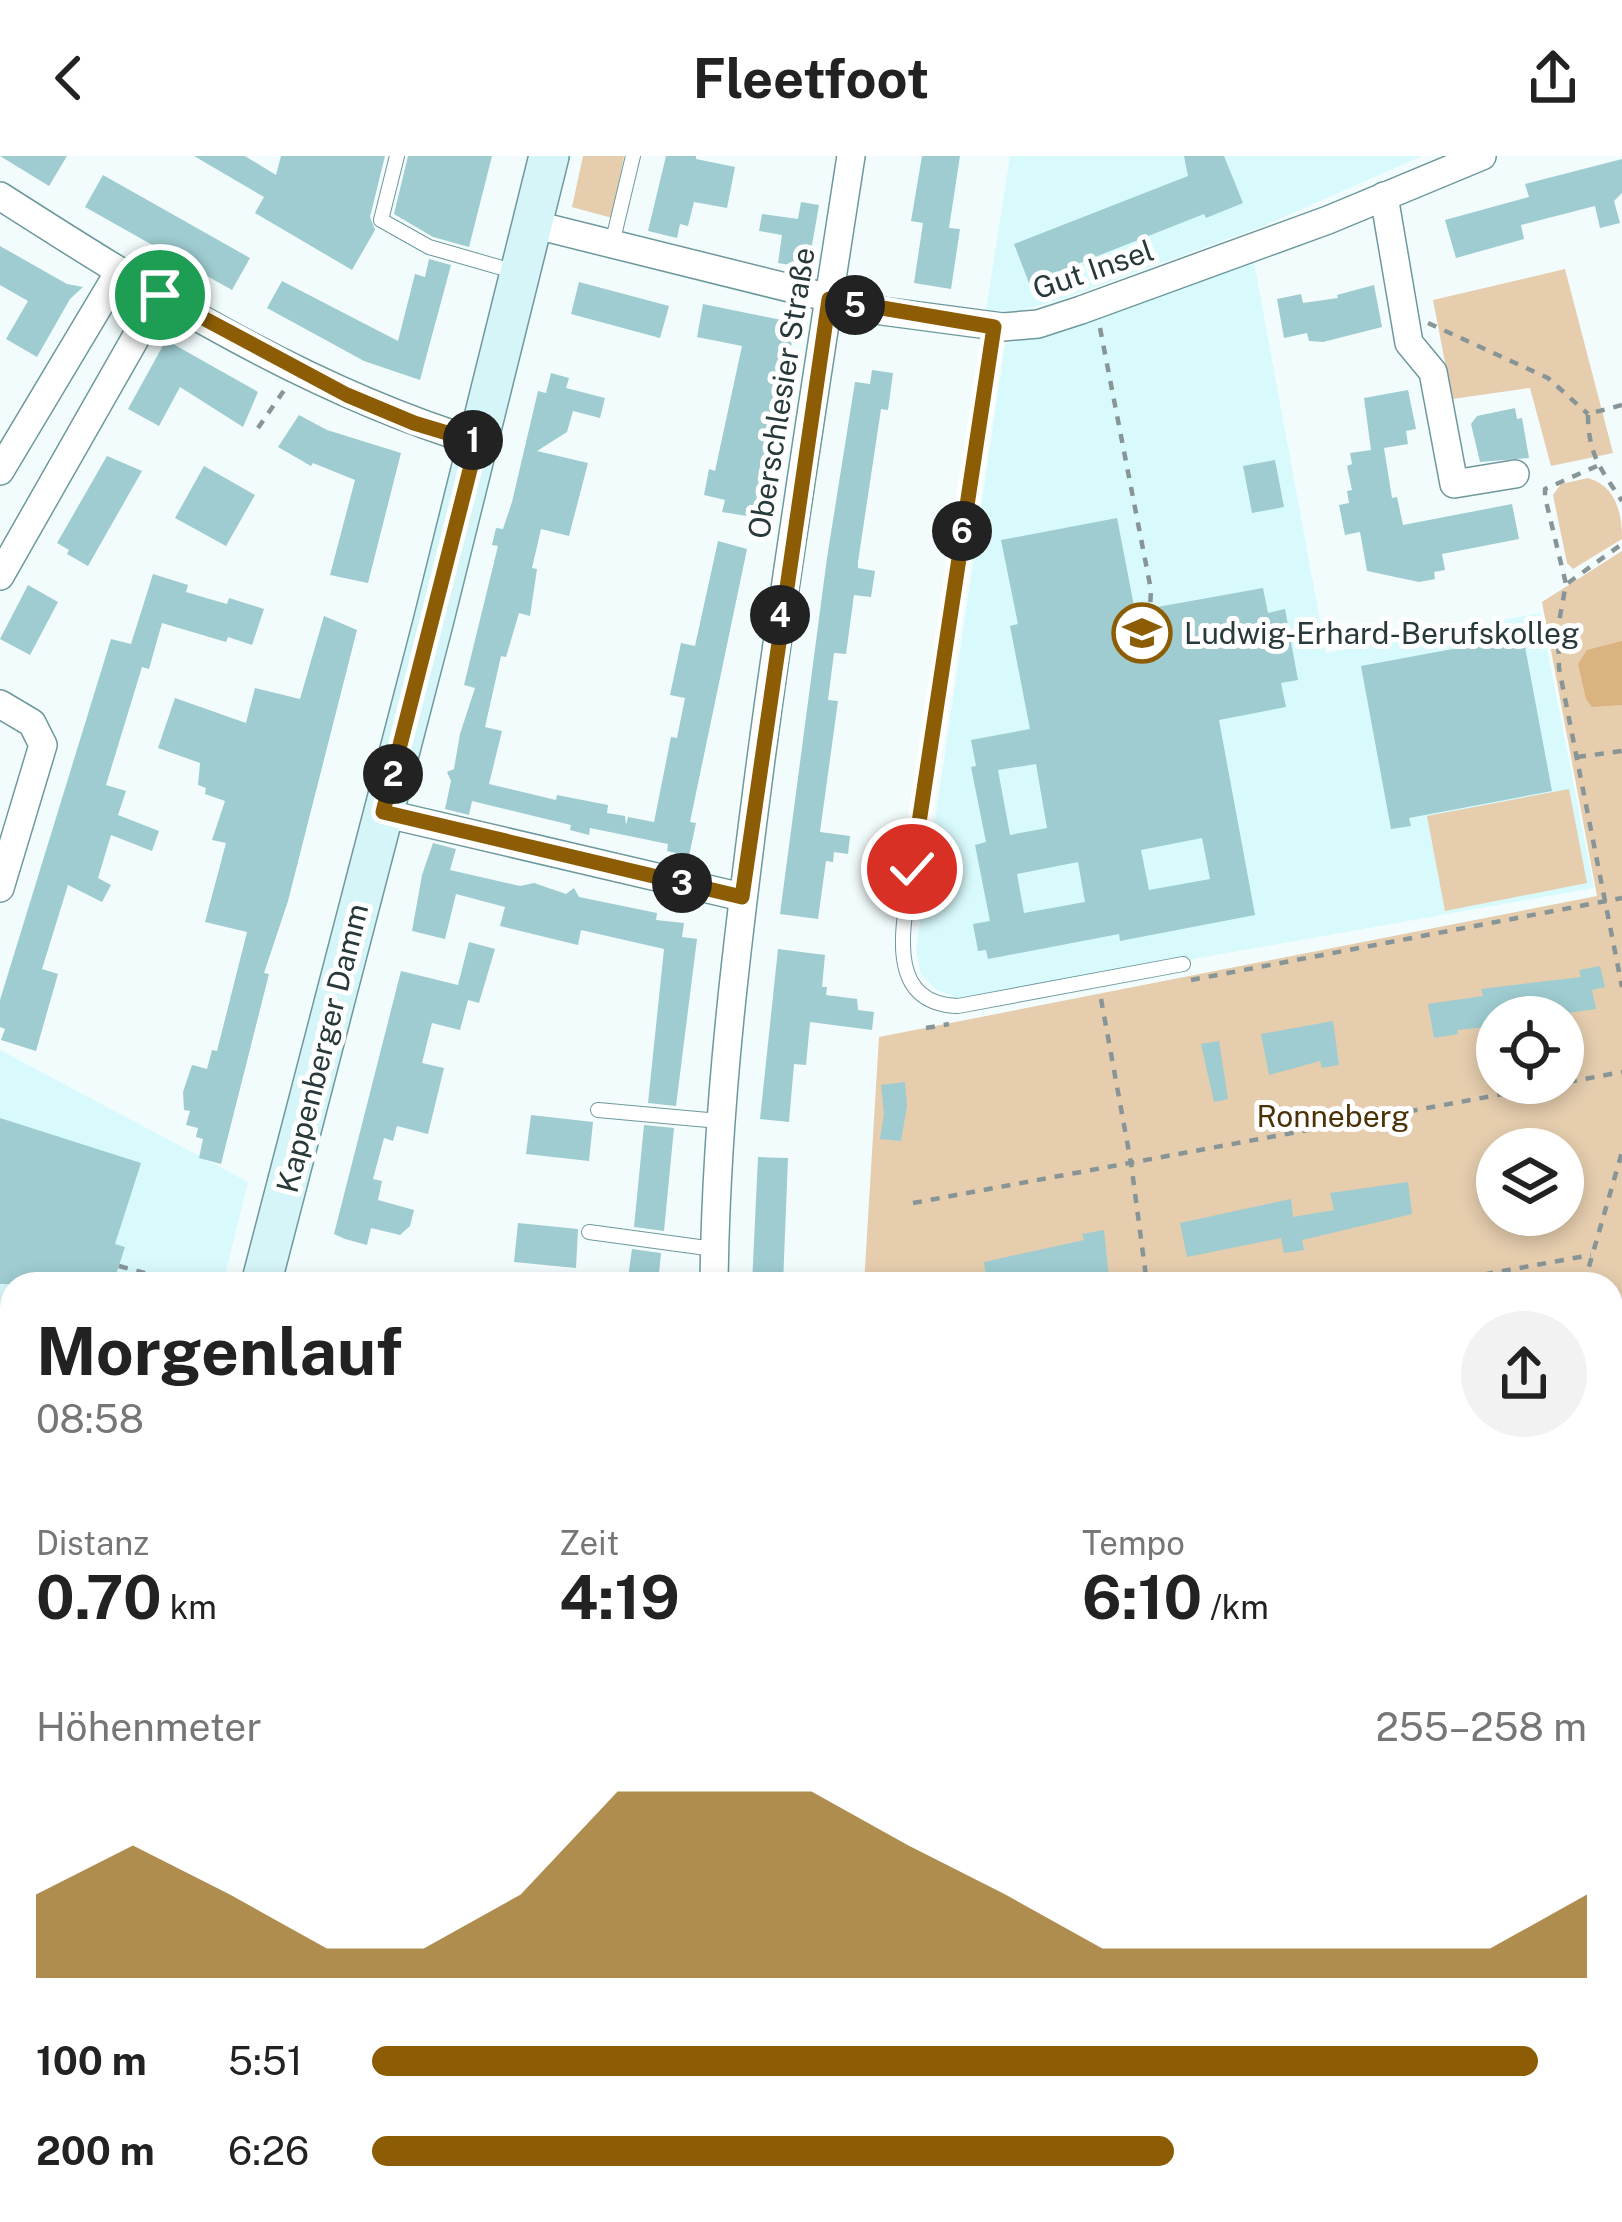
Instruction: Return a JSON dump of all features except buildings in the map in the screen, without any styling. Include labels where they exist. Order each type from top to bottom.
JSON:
[{"type":"main road","name":"Kappenberger Damm","points":[[264,1272],[549,156]]},
{"type":"street","name":"Oberschlesier Straße","points":[[714,1272],[719,1121],[742,897],[851,156]]},
{"type":"street","name":"Gut Insel","points":[[532,224],[829,299],[994,327],[1038,324],[1482,156]]},
{"type":"street","points":[[0,196],[119,272],[296,368],[396,416],[477,442]]},
{"type":"street","points":[[1384,196],[1409,343],[1433,372],[1454,484],[1515,474]]},
{"type":"street","points":[[0,471],[119,272]]},
{"type":"street","points":[[0,576],[160,295]]},
{"type":"street","points":[[0,704],[32,723],[43,745],[0,888]]},
{"type":"street","points":[[383,812],[742,897]]},
{"type":"lane","points":[[397,156],[382,220],[429,247],[520,274]]},
{"type":"lane","points":[[611,245],[633,156]]},
{"type":"lane","points":[[994,327],[909,888],[904,968],[926,997],[958,1006],[1183,964]]},
{"type":"lane","points":[[598,1110],[719,1121]]},
{"type":"lane","points":[[589,1232],[715,1249]]},
{"type":"path","points":[[1096,305],[1151,590],[1150,609]]},
{"type":"path","points":[[1404,314],[1548,378],[1588,414],[1597,466],[1622,501]]},
{"type":"path","points":[[258,428],[296,368]]},
{"type":"path","points":[[1588,414],[1622,405]]},
{"type":"path","points":[[1597,466],[1545,489],[1566,584],[1557,646],[1622,987]]},
{"type":"path","points":[[1566,584],[1622,544]]},
{"type":"path","points":[[1577,757],[1622,751]]},
{"type":"path","points":[[1185,981],[1622,898]]},
{"type":"path","points":[[1101,997],[1145,1272]]},
{"type":"path","points":[[926,1028],[969,1020]]},
{"type":"path","points":[[913,1203],[1622,1072]]},
{"type":"path","points":[[1587,1272],[1622,1152]]},
{"type":"path","points":[[1498,1272],[1591,1255]]},
{"type":"path","points":[[118,1266],[140,1272]]},
{"type":"shaded area","points":[[1010,156],[1422,156],[1261,227],[1062,299],[1018,311],[986,310]]},
{"type":"shaded area","name":"Ludwig-Erhard-Berufskolleg","points":[[1254,262],[1326,653],[1540,613],[1594,888],[962,1000],[937,990],[921,975],[916,950],[1005,344],[1060,330]]},
{"type":"shaded area","points":[[1622,641],[1622,705],[1592,707],[1578,664],[1587,650]]},
{"type":"shaded area","points":[[0,1050],[248,1182],[226,1272],[0,1272]]},
{"type":"green space","points":[[583,156],[624,156],[612,218],[572,207]]},
{"type":"green space","points":[[1565,269],[1613,453],[1551,466],[1530,388],[1452,399],[1433,300]]},
{"type":"green space","points":[[1588,478],[1605,487],[1616,502],[1622,539],[1573,569],[1567,563],[1553,495],[1561,484]]},
{"type":"green space","name":"Ronneberg","points":[[1622,551],[1622,1272],[865,1272],[879,1037],[1597,896],[1542,602]]},
{"type":"green space","points":[[1569,789],[1587,883],[1445,911],[1427,816]]},
{"type":"place","name":"Ludwig-Erhard-Berufskolleg","points":[[1142,633]]},
{"type":"route","points":[[160,295],[347,395],[477,442],[383,812],[742,897],[829,299],[994,327],[912,869]]}]
